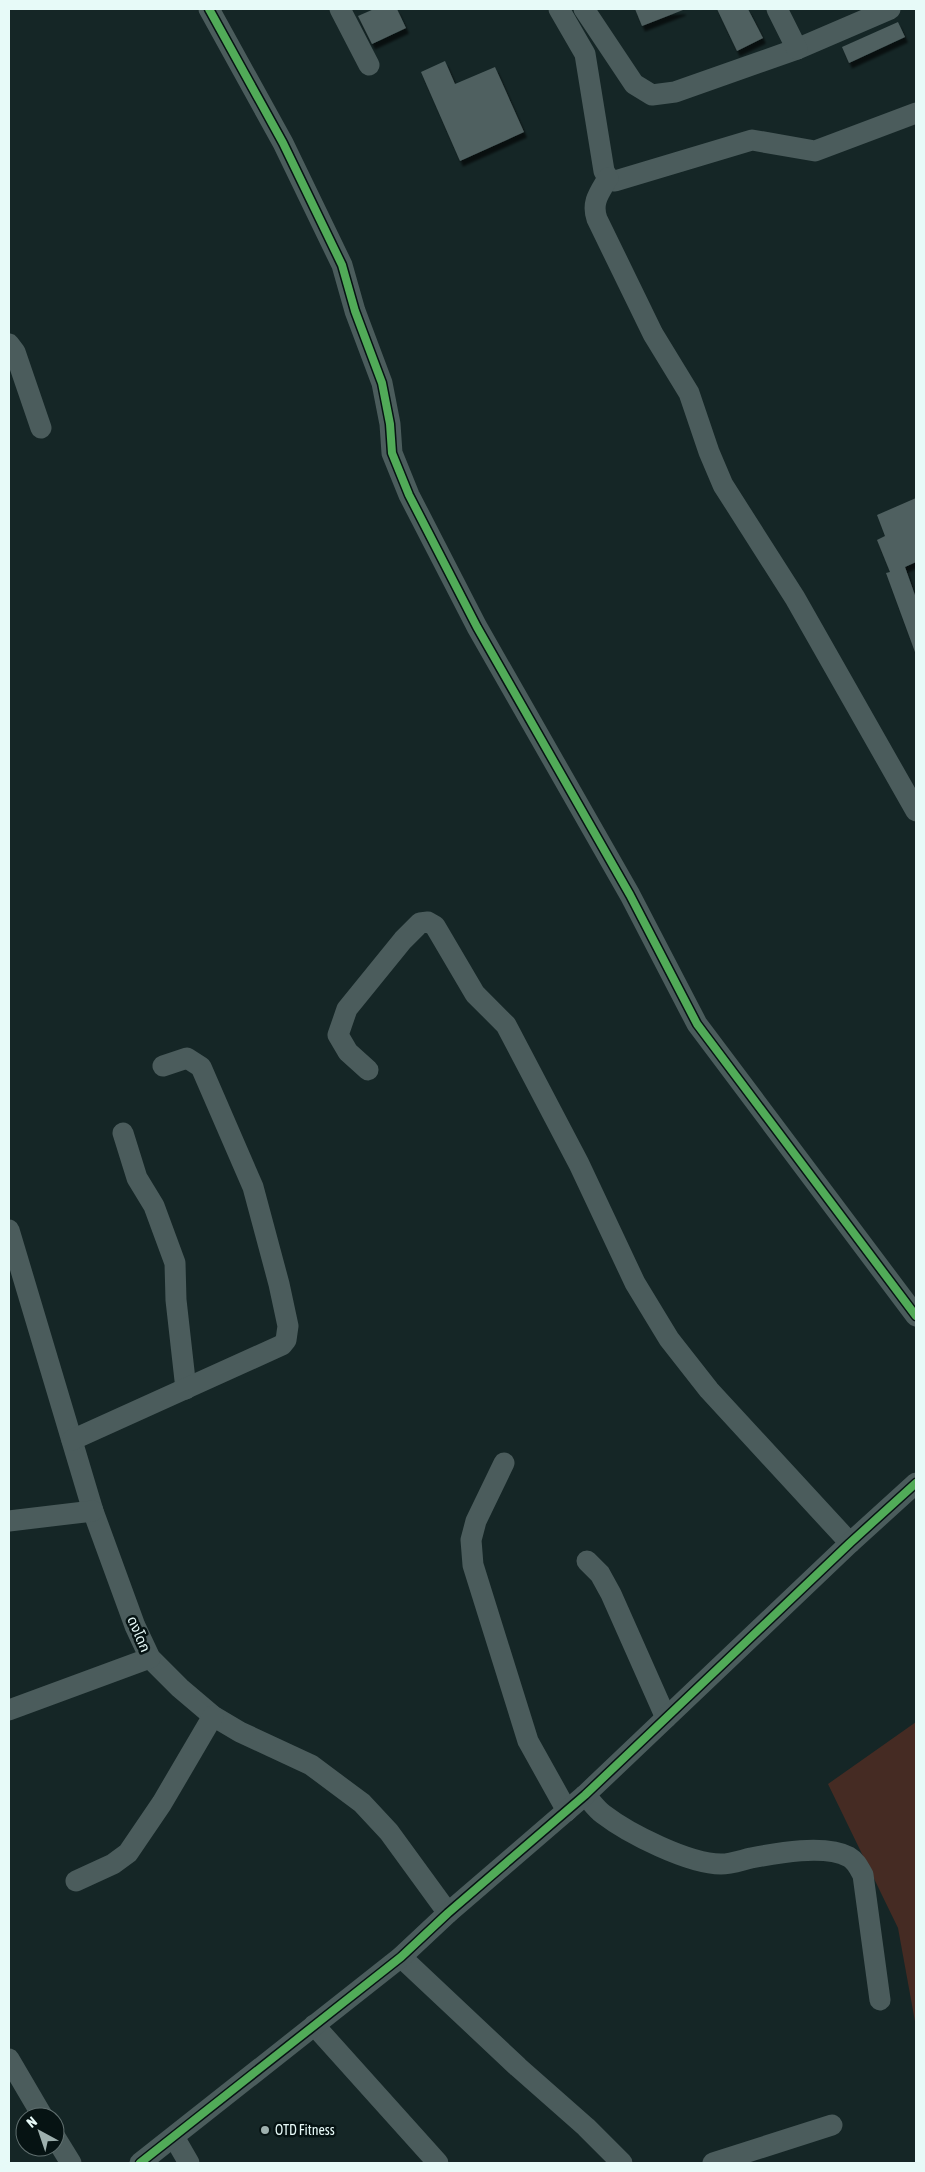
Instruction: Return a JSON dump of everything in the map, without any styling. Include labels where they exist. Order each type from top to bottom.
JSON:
[{"type":"street","points":[[209,9],[283,143],[342,265],[355,311],[382,383],[390,424],[392,453],[408,495],[477,627],[630,895],[697,1024],[916,1316]]},
{"type":"street","points":[[340,9],[369,65]]},
{"type":"street","points":[[559,9],[585,54],[604,171],[608,178],[615,181],[752,140],[815,151],[916,113]]},
{"type":"street","points":[[584,9],[634,84],[652,95],[675,92],[797,50],[890,9]]},
{"type":"street","points":[[777,9],[797,50]]},
{"type":"street","points":[[608,178],[594,201],[593,210],[653,334],[689,393],[708,452],[723,485],[795,598],[916,810]]},
{"type":"street","points":[[9,344],[15,352],[42,428]]},
{"type":"street","points":[[368,1070],[348,1052],[338,1035],[347,1009],[403,940],[420,923],[428,922],[435,926],[475,994],[506,1025],[578,1164],[635,1283],[670,1339],[709,1390],[850,1543]]},
{"type":"street","points":[[72,1440],[282,1345],[286,1340],[288,1326],[279,1284],[253,1187],[208,1083],[200,1066],[187,1058],[163,1066]]},
{"type":"street","points":[[123,1133],[137,1178],[154,1206],[175,1263],[177,1310],[186,1389]]},
{"type":"street","name":"ดงโดก","points":[[9,1230],[93,1511],[135,1626],[150,1658],[180,1688],[213,1716],[240,1732],[311,1765],[362,1803],[389,1832],[448,1913]]},
{"type":"street","points":[[504,1463],[476,1521],[471,1540],[473,1565],[528,1741],[567,1811]]},
{"type":"street","points":[[140,2163],[401,1957],[448,1913],[585,1795],[850,1543],[916,1483]]},
{"type":"street","points":[[9,1521],[93,1511]]},
{"type":"street","points":[[587,1561],[600,1574],[611,1594],[666,1718]]},
{"type":"street","points":[[9,1710],[150,1658]]},
{"type":"street","points":[[76,1881],[113,1864],[128,1853],[162,1802],[213,1716]]},
{"type":"street","points":[[585,1795],[601,1813],[622,1827],[654,1843],[699,1860],[722,1864],[774,1854],[812,1851],[834,1852],[850,1857],[863,1875],[880,2000]]},
{"type":"street","points":[[401,1957],[518,2067],[586,2127],[622,2163]]},
{"type":"street","points":[[314,2024],[438,2163]]},
{"type":"street","points":[[9,2059],[37,2107]]},
{"type":"street","points":[[713,2163],[832,2124]]},
{"type":"street","points":[[174,2137],[189,2163]]},
{"type":"shaded area","points":[[916,1722],[916,2027],[898,1928],[828,1784]]},
{"type":"building","points":[[374,9],[397,9],[406,28],[372,44],[358,16]]},
{"type":"building","points":[[635,9],[683,9],[683,10],[642,26]]},
{"type":"building","points":[[717,9],[748,9],[763,38],[737,51]]},
{"type":"building","points":[[898,22],[905,37],[849,63],[842,47]]},
{"type":"building","points":[[445,61],[455,84],[495,67],[524,132],[460,161],[421,72]]},
{"type":"building","points":[[916,498],[916,562],[905,567],[916,598],[915,652],[886,573],[890,572],[877,540],[885,536],[877,515]]},
{"type":"cycle path","points":[[209,9],[283,143],[342,265],[355,311],[382,383],[390,424],[392,453],[409,495],[477,627],[630,895],[697,1024],[916,1316]]},
{"type":"cycle path","points":[[140,2163],[401,1957],[448,1913],[585,1795],[850,1543],[916,1483]]},
{"type":"place","name":"OTD Fitness","points":[[265,2130]]}]
